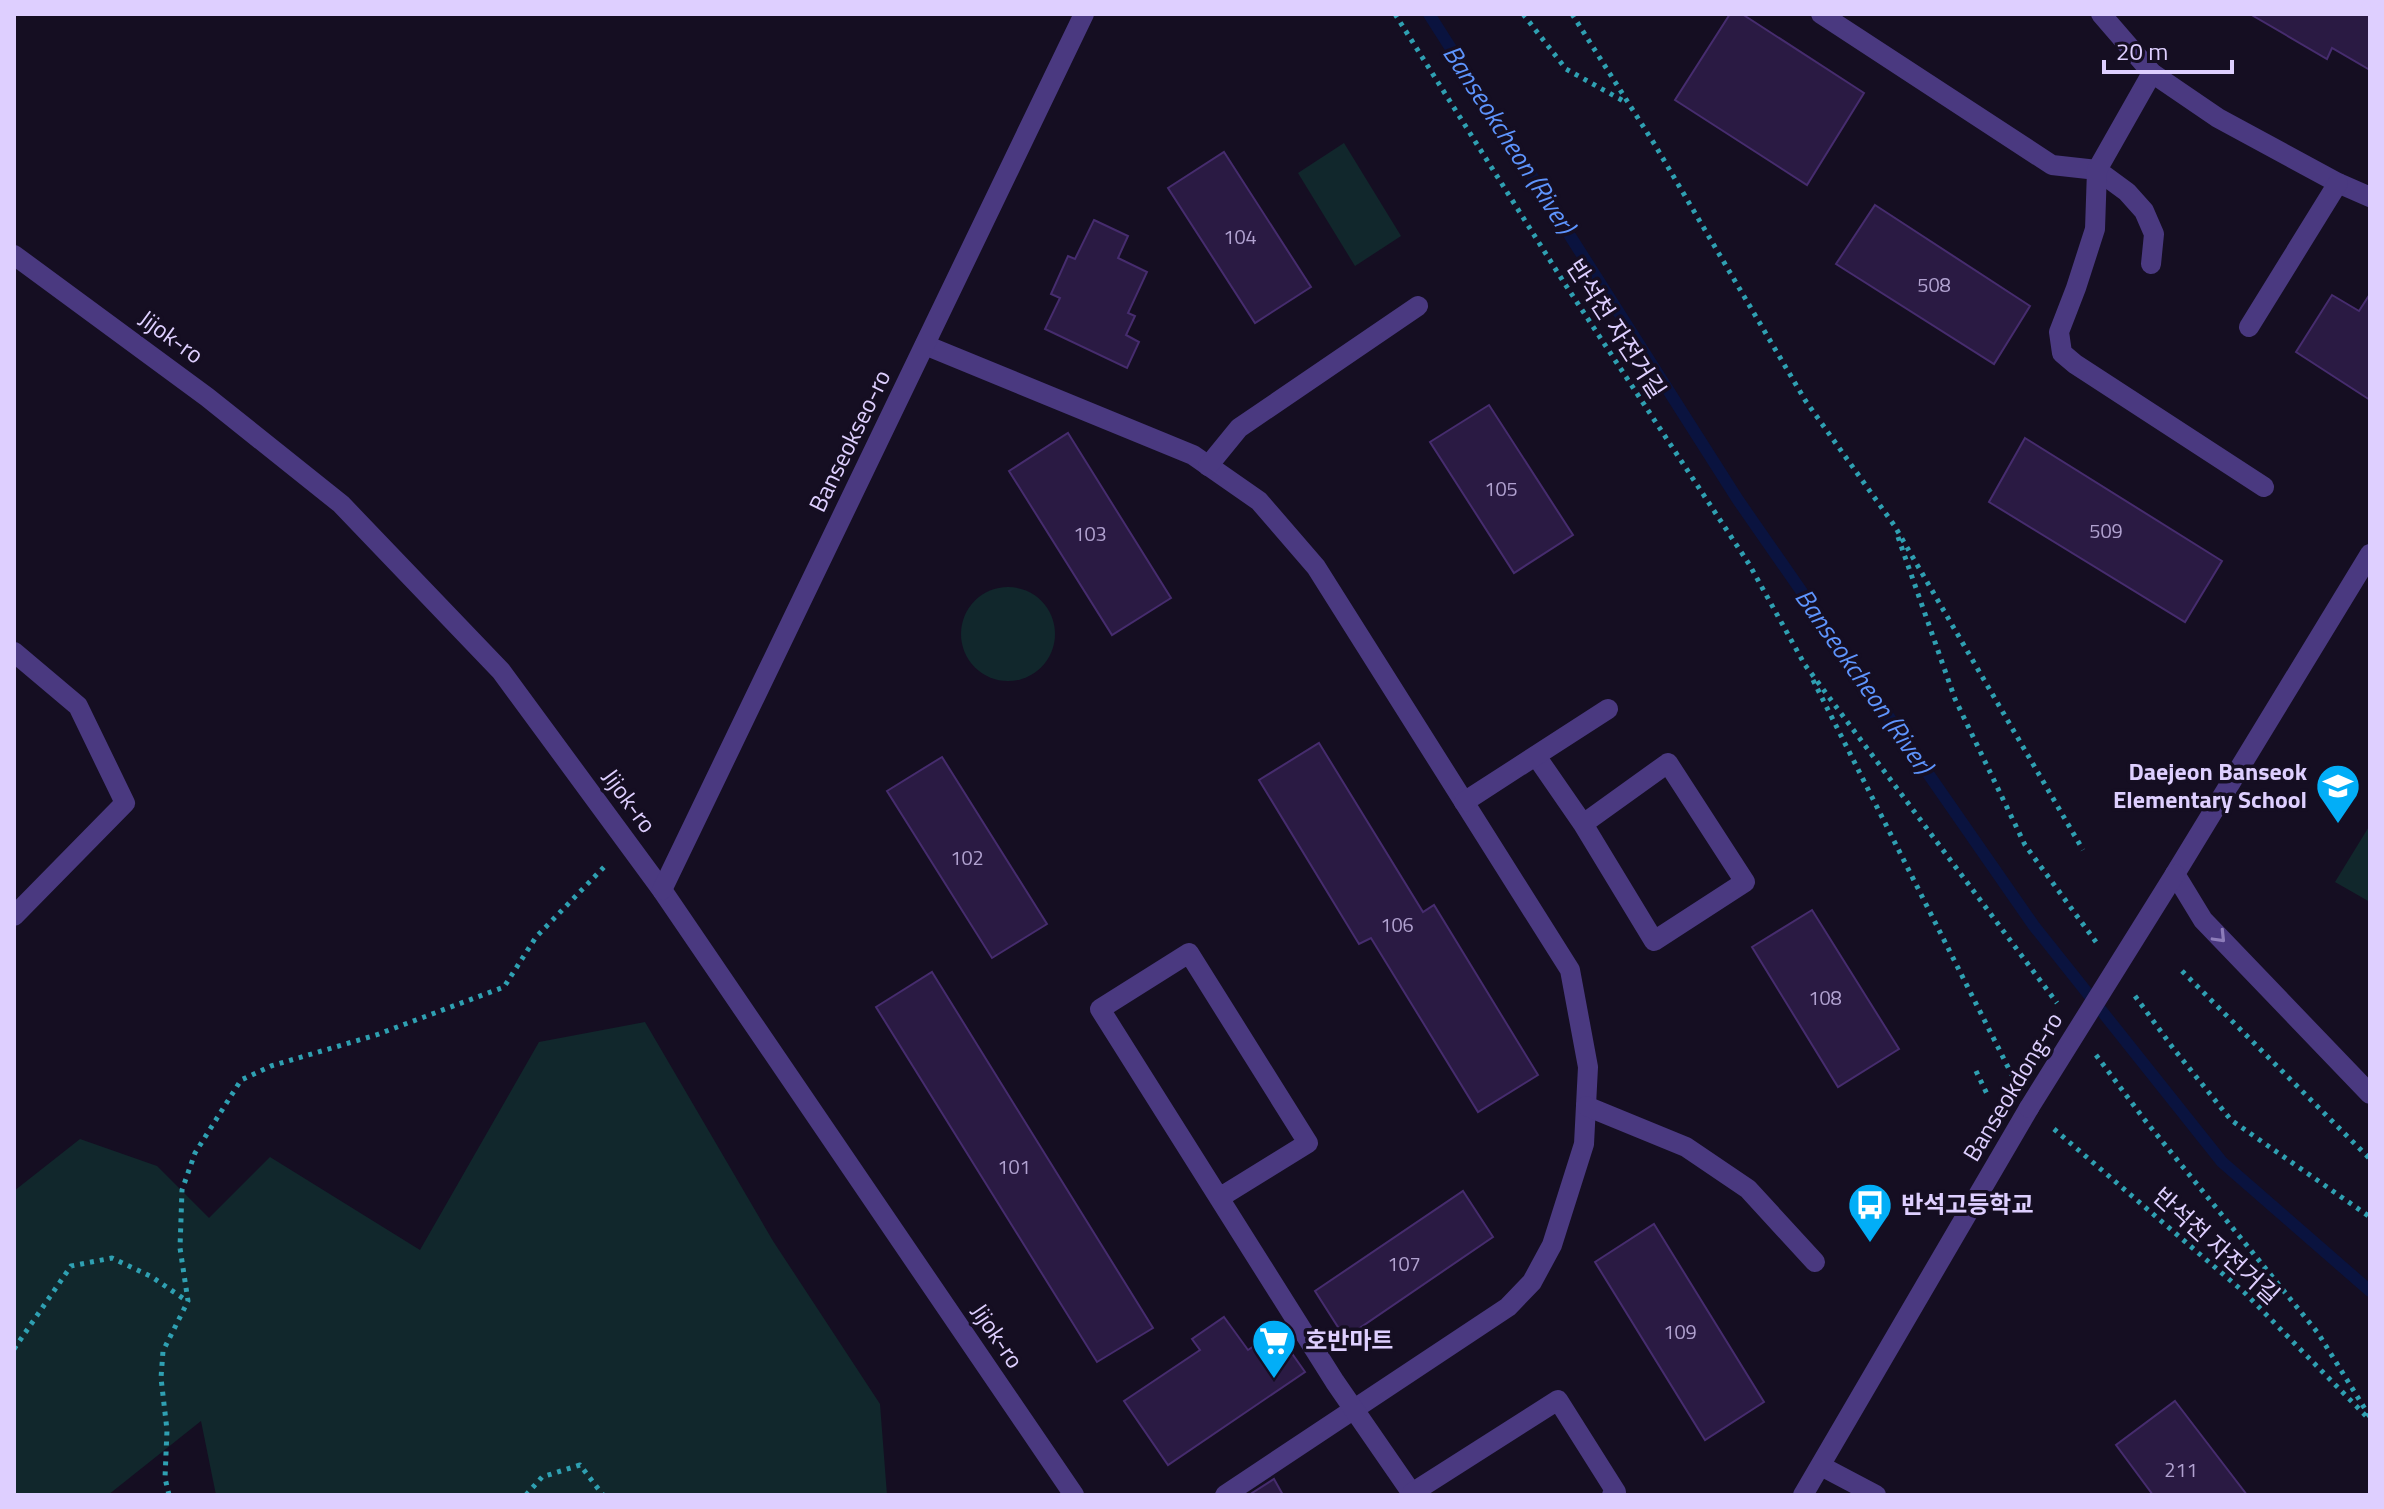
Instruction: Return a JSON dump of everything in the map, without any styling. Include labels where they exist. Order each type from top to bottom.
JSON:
[{"type":"street","name":"Banseokseo-ro","points":[[662,890],[1084,14]]},
{"type":"street","points":[[1821,14],[2052,165],[2097,170],[2127,192],[2144,211],[2154,234],[2151,264]]},
{"type":"street","points":[[2101,14],[2152,73],[2218,118],[2370,197]]},
{"type":"street","points":[[2152,73],[2097,170],[2095,229],[2059,332],[2062,353],[2264,487]]},
{"type":"street","points":[[2249,327],[2338,183]]},
{"type":"street","name":"Jijok-ro","points":[[14,255],[207,397],[341,504],[501,671],[662,890],[1074,1495]]},
{"type":"street","points":[[1208,466],[1239,428],[1418,306]]},
{"type":"street","points":[[925,345],[1193,455],[1259,501],[1316,567],[1570,970],[1588,1067],[1584,1144],[1552,1245],[1532,1282],[1508,1307],[1225,1495]]},
{"type":"street","name":"Banseokdong-ro","points":[[1803,1495],[2029,1108],[2370,554]]},
{"type":"street","points":[[14,652],[78,706],[125,803],[14,916]]},
{"type":"street","points":[[1464,802],[1608,709]]},
{"type":"street","points":[[1536,756],[1583,824],[1654,941],[1745,882],[1668,763],[1583,824]]},
{"type":"street","points":[[2175,874],[2203,920],[2370,1094]]},
{"type":"street","points":[[1219,1198],[1308,1143],[1189,953],[1100,1009],[1219,1198],[1335,1382],[1412,1494],[1558,1400],[1616,1492],[1612,1495]]},
{"type":"street","points":[[1586,1106],[1686,1147],[1748,1189],[1815,1262]]},
{"type":"street","points":[[1821,1466],[1876,1495]]},
{"type":"path","name":"반석천 자전거길","points":[[1395,14],[1563,281],[1749,564],[1805,665],[2029,1108],[2245,1293],[2370,1420]]},
{"type":"path","points":[[1523,14],[1566,69],[1629,104]]},
{"type":"path","points":[[1572,14],[1663,158],[1805,400],[1894,525],[2083,850]]},
{"type":"path","points":[[1894,525],[1955,699],[2025,845],[2099,947]]},
{"type":"path","points":[[169,1495],[165,1478],[167,1430],[161,1378],[163,1351],[188,1301],[180,1248],[182,1190],[195,1153],[241,1080],[271,1066],[376,1035],[504,987],[536,937],[627,843]]},
{"type":"path","points":[[2182,971],[2370,1159]]},
{"type":"path","points":[[2127,985],[2231,1120],[2370,1217]]},
{"type":"path","points":[[1976,1071],[1987,1094]]},
{"type":"path","points":[[14,1349],[71,1266],[112,1258],[152,1277],[188,1301]]},
{"type":"path","points":[[526,1495],[542,1477],[580,1465],[603,1495]]},
{"type":"green space","points":[[1344,143],[1401,236],[1355,266],[1298,173]]},
{"type":"green space","points":[[1008,587],[1026,591],[1041,601],[1051,616],[1055,634],[1051,652],[1041,667],[1026,677],[1008,681],[990,677],[975,667],[965,652],[961,634],[965,616],[975,601],[990,591]]},
{"type":"green space","points":[[2370,825],[2370,902],[2335,882]]},
{"type":"green space","points":[[645,1022],[773,1241],[880,1404],[887,1495],[216,1495],[201,1421],[108,1495],[14,1495],[14,1191],[80,1139],[157,1166],[209,1218],[270,1157],[420,1250],[539,1042]]},
{"type":"building","points":[[1730,14],[1742,14],[1864,93],[1807,185],[1675,100]]},
{"type":"building","points":[[2250,14],[2370,14],[2370,70],[2332,48],[2327,59]]},
{"type":"building","points":[[1224,152],[1311,287],[1255,323],[1168,188]]},
{"type":"building","points":[[1875,205],[2030,306],[1994,364],[1836,264]]},
{"type":"building","points":[[1094,220],[1128,236],[1118,258],[1147,272],[1128,313],[1135,316],[1126,335],[1139,342],[1127,368],[1045,329],[1060,298],[1051,294],[1068,256],[1075,259]]},
{"type":"building","points":[[2370,294],[2370,400],[2296,352],[2332,295],[2359,311]]},
{"type":"building","points":[[1489,405],[1573,535],[1514,573],[1430,442]]},
{"type":"building","points":[[1068,433],[1171,598],[1112,635],[1009,471]]},
{"type":"building","points":[[2025,438],[2222,561],[2185,622],[1989,502]]},
{"type":"building","points":[[1319,743],[1423,912],[1434,905],[1538,1075],[1478,1112],[1371,938],[1359,944],[1259,780]]},
{"type":"building","points":[[942,757],[1047,924],[992,958],[887,791]]},
{"type":"building","points":[[1812,910],[1899,1049],[1838,1087],[1752,947]]},
{"type":"building","points":[[932,972],[1153,1328],[1097,1362],[876,1007]]},
{"type":"building","points":[[1463,1191],[1493,1237],[1345,1338],[1315,1291]]},
{"type":"building","points":[[1654,1224],[1764,1402],[1705,1440],[1595,1262]]},
{"type":"building","points":[[1224,1317],[1248,1350],[1276,1331],[1305,1372],[1168,1465],[1124,1401],[1200,1350],[1192,1339]]},
{"type":"building","points":[[2175,1401],[2247,1495],[2153,1495],[2116,1445]]},
{"type":"building","points":[[1274,1479],[1283,1495],[1249,1495]]},
{"type":"waterway","name":"Banseokcheon (River)","points":[[1429,14],[1738,500],[2034,926],[2222,1162],[2370,1291]]},
{"type":"place","name":"Daejeon Banseok Elementary School","points":[[2338,825]]},
{"type":"place","name":"반석고등학교","points":[[1870,1244]]},
{"type":"place","name":"호반마트","points":[[1274,1380]]}]
